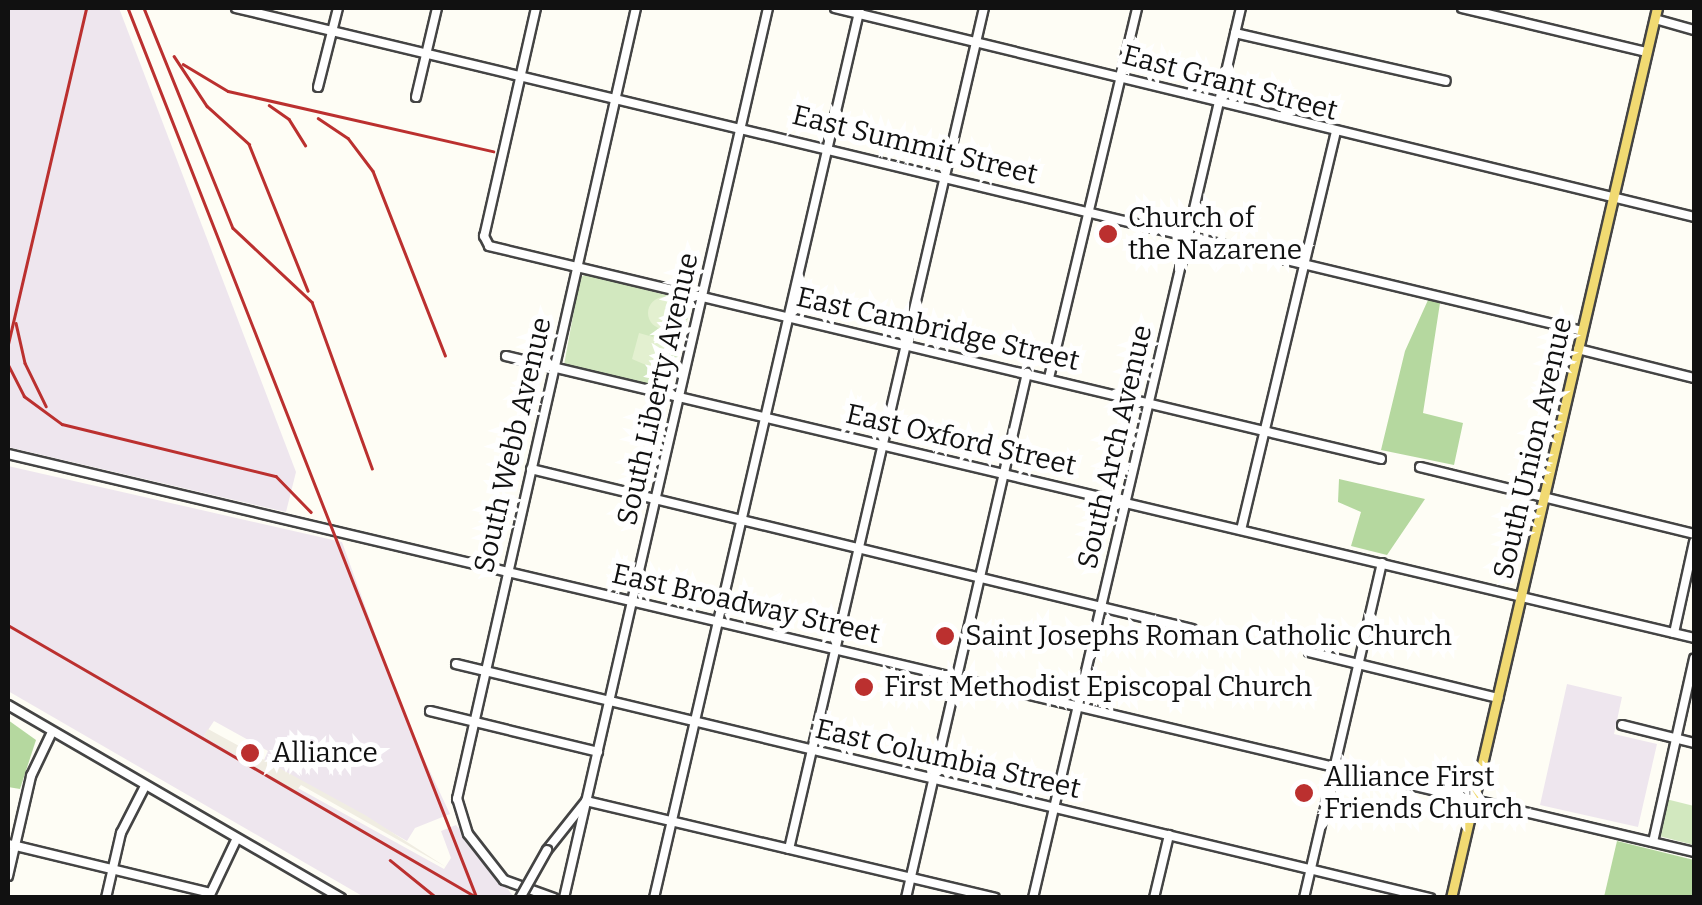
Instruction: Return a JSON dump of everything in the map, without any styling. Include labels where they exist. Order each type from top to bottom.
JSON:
[{"type":"main road","name":"South Union Avenue","points":[[1451,898],[1656,13]]},
{"type":"street","name":"East Summit Street","points":[[238,8],[828,146],[1582,331]]},
{"type":"street","points":[[318,86],[338,8]]},
{"type":"street","points":[[416,98],[437,8]]},
{"type":"street","points":[[520,74],[536,8]]},
{"type":"street","name":"South Webb Avenue","points":[[554,898],[504,880],[458,809],[474,722],[636,8]]},
{"type":"street","name":"South Liberty Avenue","points":[[564,898],[768,8]]},
{"type":"street","name":"East Grant Street","points":[[835,8],[859,10],[1335,134],[1694,217]]},
{"type":"street","points":[[789,849],[984,8]]},
{"type":"street","points":[[1049,378],[1137,8]]},
{"type":"street","name":"South Arch Avenue","points":[[1033,898],[1241,8]]},
{"type":"street","points":[[1462,8],[1647,52]]},
{"type":"street","points":[[654,898],[859,10]]},
{"type":"street","points":[[1656,13],[1694,30]]},
{"type":"street","points":[[1235,32],[1446,81]]},
{"type":"street","name":"East Cambridge Street","points":[[520,74],[485,244],[1381,459]]},
{"type":"street","points":[[1241,530],[1335,134]]},
{"type":"street","points":[[1578,349],[1694,378]]},
{"type":"street","name":"East Oxford Street","points":[[506,356],[1694,638]]},
{"type":"street","points":[[906,898],[1027,374]]},
{"type":"street","name":"East Broadway Street","points":[[8,454],[1694,852]]},
{"type":"street","points":[[1420,466],[1694,534]]},
{"type":"street","points":[[531,469],[981,574],[1192,628]]},
{"type":"street","points":[[1674,633],[1694,542]]},
{"type":"street","points":[[1304,898],[1382,564]]},
{"type":"street","points":[[1309,652],[1498,698]]},
{"type":"street","points":[[1652,842],[1694,660]]},
{"type":"street","name":"East Columbia Street","points":[[456,664],[1430,898]]},
{"type":"street","points":[[8,705],[326,894],[341,898]]},
{"type":"street","points":[[430,712],[598,752]]},
{"type":"street","points":[[1622,725],[1694,743]]},
{"type":"street","points":[[8,876],[11,845],[31,776],[52,732]]},
{"type":"street","points":[[106,898],[112,868],[145,786]]},
{"type":"street","points":[[520,898],[547,850],[586,802],[995,898]]},
{"type":"street","points":[[1154,898],[1169,835]]},
{"type":"street","points":[[11,845],[210,895],[237,838]]},
{"type":"shaded area","points":[[8,8],[119,8],[296,472],[286,512],[8,447]]},
{"type":"shaded area","points":[[8,466],[342,542],[408,725],[450,814],[415,828],[407,841],[264,760],[268,751],[214,721],[204,736],[444,869],[451,858],[441,831],[456,825],[514,897],[364,897],[8,691]]},
{"type":"shaded area","points":[[1567,684],[1622,697],[1614,734],[1657,744],[1638,827],[1540,805]]},
{"type":"shaded area","points":[[208,729],[365,815],[446,867],[301,785],[296,791],[204,736]]},
{"type":"green space","points":[[586,274],[692,302],[669,389],[564,365],[580,278]]},
{"type":"green space","points":[[664,297],[675,302],[680,313],[675,324],[664,329],[653,324],[648,313],[653,302]]},
{"type":"green space","points":[[1428,300],[1440,303],[1423,413],[1463,423],[1454,465],[1381,450],[1405,351]]},
{"type":"green space","points":[[655,332],[675,336],[667,374],[632,359],[639,333],[653,337]]},
{"type":"green space","points":[[1339,479],[1425,499],[1387,555],[1351,546],[1361,512],[1338,502]]},
{"type":"green space","points":[[8,720],[36,740],[20,789],[8,787]]},
{"type":"green space","points":[[1666,799],[1694,806],[1694,845],[1659,836]]},
{"type":"green space","points":[[1617,841],[1694,860],[1694,897],[1604,897]]},
{"type":"railway","points":[[8,344],[86,8]]},
{"type":"railway","points":[[128,8],[477,898]]},
{"type":"railway","points":[[144,8],[233,228],[312,302],[372,468]]},
{"type":"railway","points":[[174,56],[207,106],[249,144],[308,291]]},
{"type":"railway","points":[[183,64],[228,91],[493,151]]},
{"type":"railway","points":[[269,105],[289,119],[305,145]]},
{"type":"railway","points":[[318,118],[348,138],[373,171],[445,355]]},
{"type":"railway","points":[[16,323],[25,363],[46,406]]},
{"type":"railway","points":[[8,364],[24,396],[62,424],[276,476],[311,512]]},
{"type":"railway","points":[[8,625],[478,898]]},
{"type":"railway","points":[[390,860],[437,898]]},
{"type":"place","name":"Church of the Nazarene","points":[[1108,234]]},
{"type":"place","name":"Saint Josephs Roman Catholic Church","points":[[945,636]]},
{"type":"place","name":"First Methodist Episcopal Church","points":[[864,687]]},
{"type":"place","name":"Alliance","points":[[250,753]]},
{"type":"place","name":"Alliance First Friends Church","points":[[1304,793]]}]
